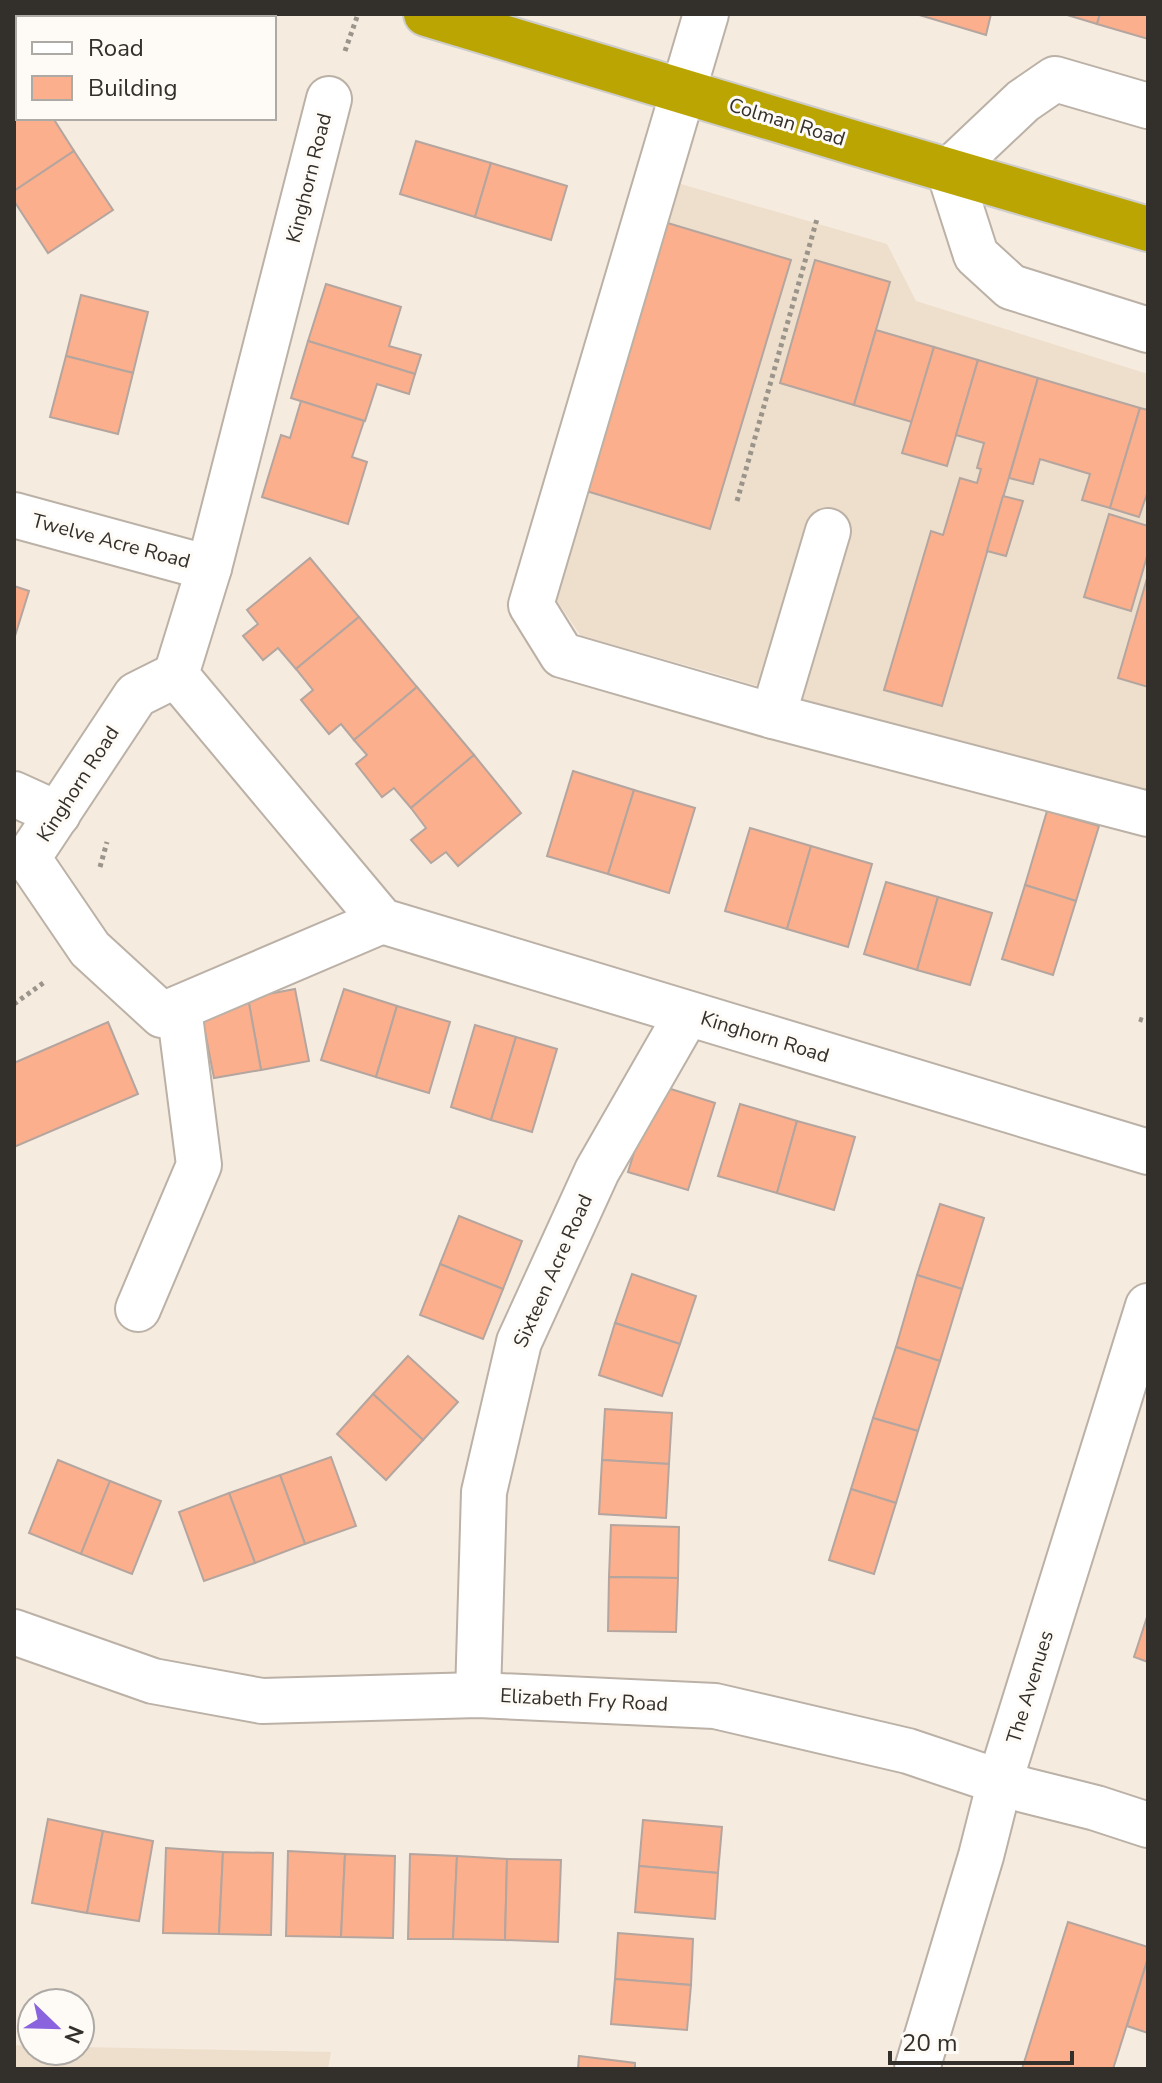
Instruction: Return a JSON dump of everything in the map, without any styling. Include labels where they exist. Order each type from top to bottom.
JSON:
[{"type":"highway","name":"Colman Road","points":[[426,14],[1148,229]]},
{"type":"street","points":[[706,14],[531,605],[562,655],[773,716],[1148,814]]},
{"type":"street","points":[[1148,106],[1055,79],[1023,101],[949,171],[976,255],[1011,287],[1148,330]]},
{"type":"street","name":"Kinghorn Road","points":[[179,1008],[162,1015],[90,949],[28,858],[136,695],[176,675],[209,568],[329,99]]},
{"type":"street","name":"Twelve Acre Road","points":[[14,515],[209,568]]},
{"type":"street","points":[[773,716],[828,531]]},
{"type":"street","points":[[138,1309],[199,1165],[179,1008],[382,921],[176,675]]},
{"type":"street","points":[[14,794],[58,814]]},
{"type":"street","name":"Kinghorn Road","points":[[382,921],[1148,1152]]},
{"type":"street","name":"Sixteen Acre Road","points":[[478,1695],[484,1492],[519,1342],[597,1171],[687,1014]]},
{"type":"street","name":"The Avenues","points":[[917,2069],[981,1856],[1000,1781],[1148,1306]]},
{"type":"street","name":"Elizabeth Fry Road","points":[[14,1632],[153,1681],[262,1701],[478,1695],[715,1706],[908,1751],[1148,1825]]},
{"type":"path","points":[[737,501],[817,219]]},
{"type":"path","points":[[1139,1019],[1148,1022]]},
{"type":"shaded area","points":[[674,182],[887,244],[916,301],[1148,374],[1148,792],[874,720],[581,636],[548,588]]},
{"type":"shaded area","points":[[14,2045],[16,2067],[96,2067],[96,2047],[331,2052],[328,2069],[14,2069]]},
{"type":"building","points":[[916,14],[991,14],[986,35]]},
{"type":"building","points":[[1064,14],[1100,14],[1097,24]]},
{"type":"building","points":[[1100,14],[1148,14],[1148,39],[1097,24]]},
{"type":"building","points":[[16,106],[16,120],[54,120],[74,151],[14,191]]},
{"type":"building","points":[[416,141],[491,163],[475,217],[400,194]]},
{"type":"building","points":[[74,151],[113,210],[48,253],[14,201],[14,191]]},
{"type":"building","points":[[491,163],[567,186],[551,240],[475,217]]},
{"type":"building","points":[[661,221],[791,260],[710,529],[580,489]]},
{"type":"building","points":[[815,260],[890,282],[854,405],[780,383]]},
{"type":"building","points":[[326,284],[401,307],[389,346],[421,355],[415,374],[308,341]]},
{"type":"building","points":[[81,295],[148,312],[133,373],[66,356]]},
{"type":"building","points":[[876,330],[934,347],[912,422],[854,405]]},
{"type":"building","points":[[308,341],[415,374],[409,394],[377,384],[365,421],[291,398]]},
{"type":"building","points":[[934,347],[978,360],[947,466],[902,453]]},
{"type":"building","points":[[66,356],[133,373],[118,434],[50,417]]},
{"type":"building","points":[[978,360],[1038,378],[942,706],[884,690],[931,531],[943,535],[960,478],[977,483],[981,469],[977,468],[984,443],[956,435]]},
{"type":"building","points":[[1038,378],[1140,408],[1110,508],[1082,500],[1090,474],[1040,459],[1033,484],[1009,478]]},
{"type":"building","points":[[301,401],[364,421],[352,457],[367,462],[348,524],[262,497],[281,435],[290,438]]},
{"type":"building","points":[[1140,408],[1148,410],[1148,491],[1139,517],[1110,508]]},
{"type":"building","points":[[1003,496],[1023,501],[1006,556],[987,551]]},
{"type":"building","points":[[1109,514],[1148,526],[1148,553],[1131,611],[1084,597]]},
{"type":"building","points":[[310,558],[359,617],[296,669],[278,648],[263,660],[243,636],[258,624],[247,610]]},
{"type":"building","points":[[1148,575],[1148,687],[1118,678]]},
{"type":"building","points":[[14,586],[29,591],[15,636],[14,636]]},
{"type":"building","points":[[359,617],[417,687],[354,740],[341,724],[329,734],[301,700],[313,690],[296,669]]},
{"type":"building","points":[[417,687],[474,755],[411,808],[394,788],[382,797],[356,764],[367,755],[354,740]]},
{"type":"building","points":[[474,755],[521,813],[458,866],[446,852],[431,863],[411,840],[426,828],[411,808]]},
{"type":"building","points":[[573,771],[634,790],[608,874],[547,856]]},
{"type":"building","points":[[634,790],[695,808],[669,893],[608,874]]},
{"type":"building","points":[[1047,811],[1099,826],[1076,901],[1025,885]]},
{"type":"building","points":[[750,828],[811,846],[787,929],[725,911]]},
{"type":"building","points":[[811,846],[872,864],[848,947],[787,929]]},
{"type":"building","points":[[886,882],[938,897],[917,970],[864,954]]},
{"type":"building","points":[[1025,885],[1076,901],[1053,975],[1002,959]]},
{"type":"building","points":[[938,897],[992,913],[970,985],[917,970]]},
{"type":"building","points":[[295,989],[309,1061],[261,1070],[248,998]]},
{"type":"building","points":[[344,989],[397,1006],[376,1077],[321,1060]]},
{"type":"building","points":[[248,998],[261,1070],[214,1078],[200,1006]]},
{"type":"building","points":[[397,1006],[450,1022],[429,1093],[376,1077]]},
{"type":"building","points":[[108,1022],[138,1094],[14,1147],[14,1063]]},
{"type":"building","points":[[475,1025],[516,1037],[491,1120],[451,1107]]},
{"type":"building","points":[[516,1037],[557,1049],[532,1132],[491,1120]]},
{"type":"building","points":[[655,1084],[715,1103],[688,1190],[628,1172]]},
{"type":"building","points":[[740,1104],[797,1121],[777,1193],[718,1176]]},
{"type":"building","points":[[797,1121],[855,1137],[834,1210],[777,1193]]},
{"type":"building","points":[[940,1204],[984,1218],[962,1289],[917,1275]]},
{"type":"building","points":[[459,1216],[522,1241],[503,1289],[440,1264]]},
{"type":"building","points":[[440,1264],[503,1289],[483,1339],[420,1315]]},
{"type":"building","points":[[632,1274],[696,1296],[680,1344],[615,1323]]},
{"type":"building","points":[[917,1275],[962,1289],[940,1361],[896,1347]]},
{"type":"building","points":[[615,1323],[680,1344],[662,1396],[599,1375]]},
{"type":"building","points":[[896,1347],[940,1361],[918,1431],[873,1418]]},
{"type":"building","points":[[408,1356],[458,1402],[423,1440],[373,1394]]},
{"type":"building","points":[[373,1394],[423,1440],[386,1480],[337,1434]]},
{"type":"building","points":[[605,1409],[672,1413],[669,1464],[602,1460]]},
{"type":"building","points":[[873,1418],[918,1431],[896,1503],[851,1489]]},
{"type":"building","points":[[331,1457],[356,1526],[305,1544],[280,1475]]},
{"type":"building","points":[[58,1460],[110,1481],[81,1554],[29,1533]]},
{"type":"building","points":[[602,1460],[669,1464],[666,1518],[599,1514]]},
{"type":"building","points":[[280,1475],[305,1544],[255,1563],[229,1493]]},
{"type":"building","points":[[110,1481],[161,1501],[132,1574],[81,1554]]},
{"type":"building","points":[[851,1489],[896,1503],[874,1574],[829,1560]]},
{"type":"building","points":[[229,1493],[255,1563],[204,1581],[179,1512]]},
{"type":"building","points":[[611,1525],[679,1527],[678,1578],[609,1577]]},
{"type":"building","points":[[609,1577],[678,1578],[676,1632],[608,1631]]},
{"type":"building","points":[[1148,1614],[1148,1662],[1134,1657]]},
{"type":"building","points":[[48,1819],[103,1831],[87,1913],[32,1903]]},
{"type":"building","points":[[643,1820],[722,1827],[718,1873],[639,1866]]},
{"type":"building","points":[[103,1831],[153,1841],[139,1921],[87,1913]]},
{"type":"building","points":[[166,1848],[223,1852],[219,1934],[163,1933]]},
{"type":"building","points":[[288,1851],[345,1854],[341,1937],[286,1936]]},
{"type":"building","points":[[223,1852],[273,1853],[271,1935],[219,1934]]},
{"type":"building","points":[[345,1854],[395,1856],[393,1938],[341,1937]]},
{"type":"building","points":[[410,1854],[457,1856],[453,1939],[408,1939]]},
{"type":"building","points":[[457,1856],[507,1859],[505,1940],[453,1939]]},
{"type":"building","points":[[507,1859],[561,1860],[558,1942],[505,1940]]},
{"type":"building","points":[[639,1866],[718,1873],[715,1919],[635,1912]]},
{"type":"building","points":[[1068,1922],[1148,1947],[1148,1958],[1113,2069],[1022,2069]]},
{"type":"building","points":[[618,1933],[693,1939],[691,1985],[615,1979]]},
{"type":"building","points":[[1148,1958],[1148,2033],[1127,2026]]},
{"type":"building","points":[[615,1979],[691,1985],[687,2030],[611,2024]]},
{"type":"building","points":[[579,2056],[635,2063],[635,2069],[578,2069]]}]
